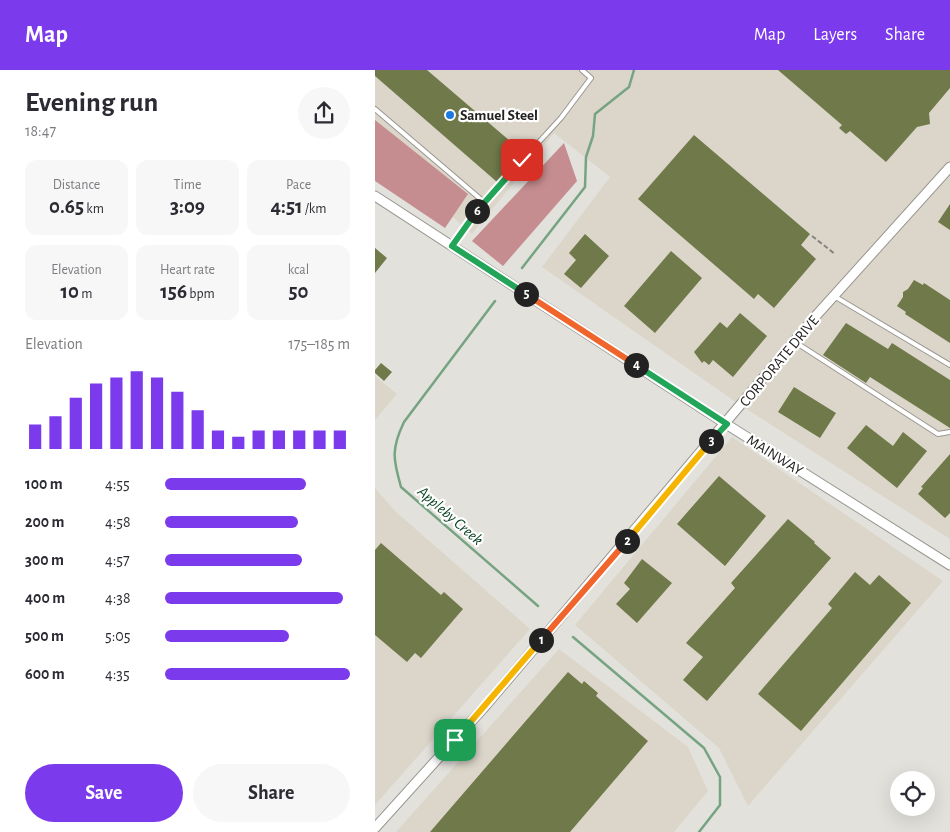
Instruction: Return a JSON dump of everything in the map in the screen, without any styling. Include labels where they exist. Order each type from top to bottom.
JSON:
[{"type":"street","name":"CORPORATE DRIVE","points":[[375,828],[493,697],[834,296],[950,167]]},
{"type":"street","name":"MAINWAY","points":[[375,196],[727,424],[950,565]]},
{"type":"lane","points":[[452,246],[484,202],[561,118],[591,78],[582,70]]},
{"type":"lane","points":[[375,109],[484,202]]},
{"type":"lane","points":[[834,296],[950,365]]},
{"type":"lane","points":[[795,342],[938,434],[950,432]]},
{"type":"path","points":[[812,236],[835,254]]},
{"type":"shaded area","points":[[375,70],[950,70],[950,539],[740,405],[542,267],[610,177],[554,133],[472,234],[375,147]]},
{"type":"shaded area","points":[[375,120],[468,194],[445,228],[375,181]]},
{"type":"shaded area","points":[[564,143],[577,181],[503,266],[472,241]]},
{"type":"shaded area","points":[[375,376],[397,394],[375,420]]},
{"type":"shaded area","points":[[732,437],[943,581],[748,806],[719,748],[575,625]]},
{"type":"shaded area","points":[[375,488],[395,511],[530,629],[375,805]]},
{"type":"shaded area","points":[[559,649],[688,747],[708,791],[674,832],[396,832]]},
{"type":"building","name":"Samuel Steel","points":[[375,70],[427,70],[524,153],[497,182],[375,76]]},
{"type":"building","points":[[778,70],[950,70],[950,88],[929,113],[930,124],[917,127],[886,162],[850,131],[846,134],[839,128],[842,125]]},
{"type":"building","points":[[694,135],[810,234],[801,245],[816,259],[774,308],[758,294],[754,299],[638,199]]},
{"type":"building","points":[[950,204],[950,230],[938,222]]},
{"type":"building","points":[[585,234],[609,256],[581,288],[564,274],[576,260],[569,253]]},
{"type":"building","points":[[375,248],[387,258],[375,273]]},
{"type":"building","points":[[671,251],[702,278],[655,333],[624,306]]},
{"type":"building","points":[[914,280],[923,285],[924,283],[950,300],[950,343],[905,314],[906,312],[897,306],[903,297],[903,292],[908,289]]},
{"type":"building","points":[[740,313],[767,336],[733,377],[713,360],[709,365],[704,361],[702,363],[694,352],[720,322],[727,328]]},
{"type":"building","points":[[846,323],[888,349],[892,343],[950,380],[950,428],[870,377],[866,383],[823,355]]},
{"type":"building","points":[[381,363],[392,372],[384,381],[375,373],[375,370]]},
{"type":"building","points":[[794,387],[836,413],[820,438],[778,412]]},
{"type":"building","points":[[866,425],[893,446],[903,432],[927,451],[897,488],[847,448]]},
{"type":"building","points":[[950,454],[950,513],[945,518],[918,494],[923,488],[921,487]]},
{"type":"building","points":[[719,476],[766,516],[725,566],[677,524]]},
{"type":"building","points":[[788,519],[831,558],[707,701],[683,680],[703,657],[686,643],[735,588],[731,583]]},
{"type":"building","points":[[381,543],[441,595],[444,592],[463,609],[421,658],[415,653],[407,662],[375,635],[375,550]]},
{"type":"building","points":[[642,559],[672,583],[637,623],[616,604],[630,589],[624,583]]},
{"type":"building","points":[[855,572],[870,585],[879,575],[911,603],[801,731],[758,694],[832,608],[828,604]]},
{"type":"building","points":[[568,672],[582,684],[584,681],[598,693],[596,696],[648,741],[570,832],[430,832]]},
{"type":"waterway","name":"Appleby Creek","points":[[522,268],[585,187],[586,157],[593,136],[595,114],[629,87],[634,70]]},
{"type":"waterway","name":"Appleby Creek","points":[[495,301],[404,422],[395,447],[396,469],[401,487],[538,606]]},
{"type":"waterway","name":"Appleby Creek","points":[[573,637],[704,748],[720,777],[720,805],[699,832]]},
{"type":"place","name":"Samuel Steel","points":[[450,115]]},
{"type":"route","points":[[455,740],[727,424],[452,246],[484,202],[522,160]]}]
